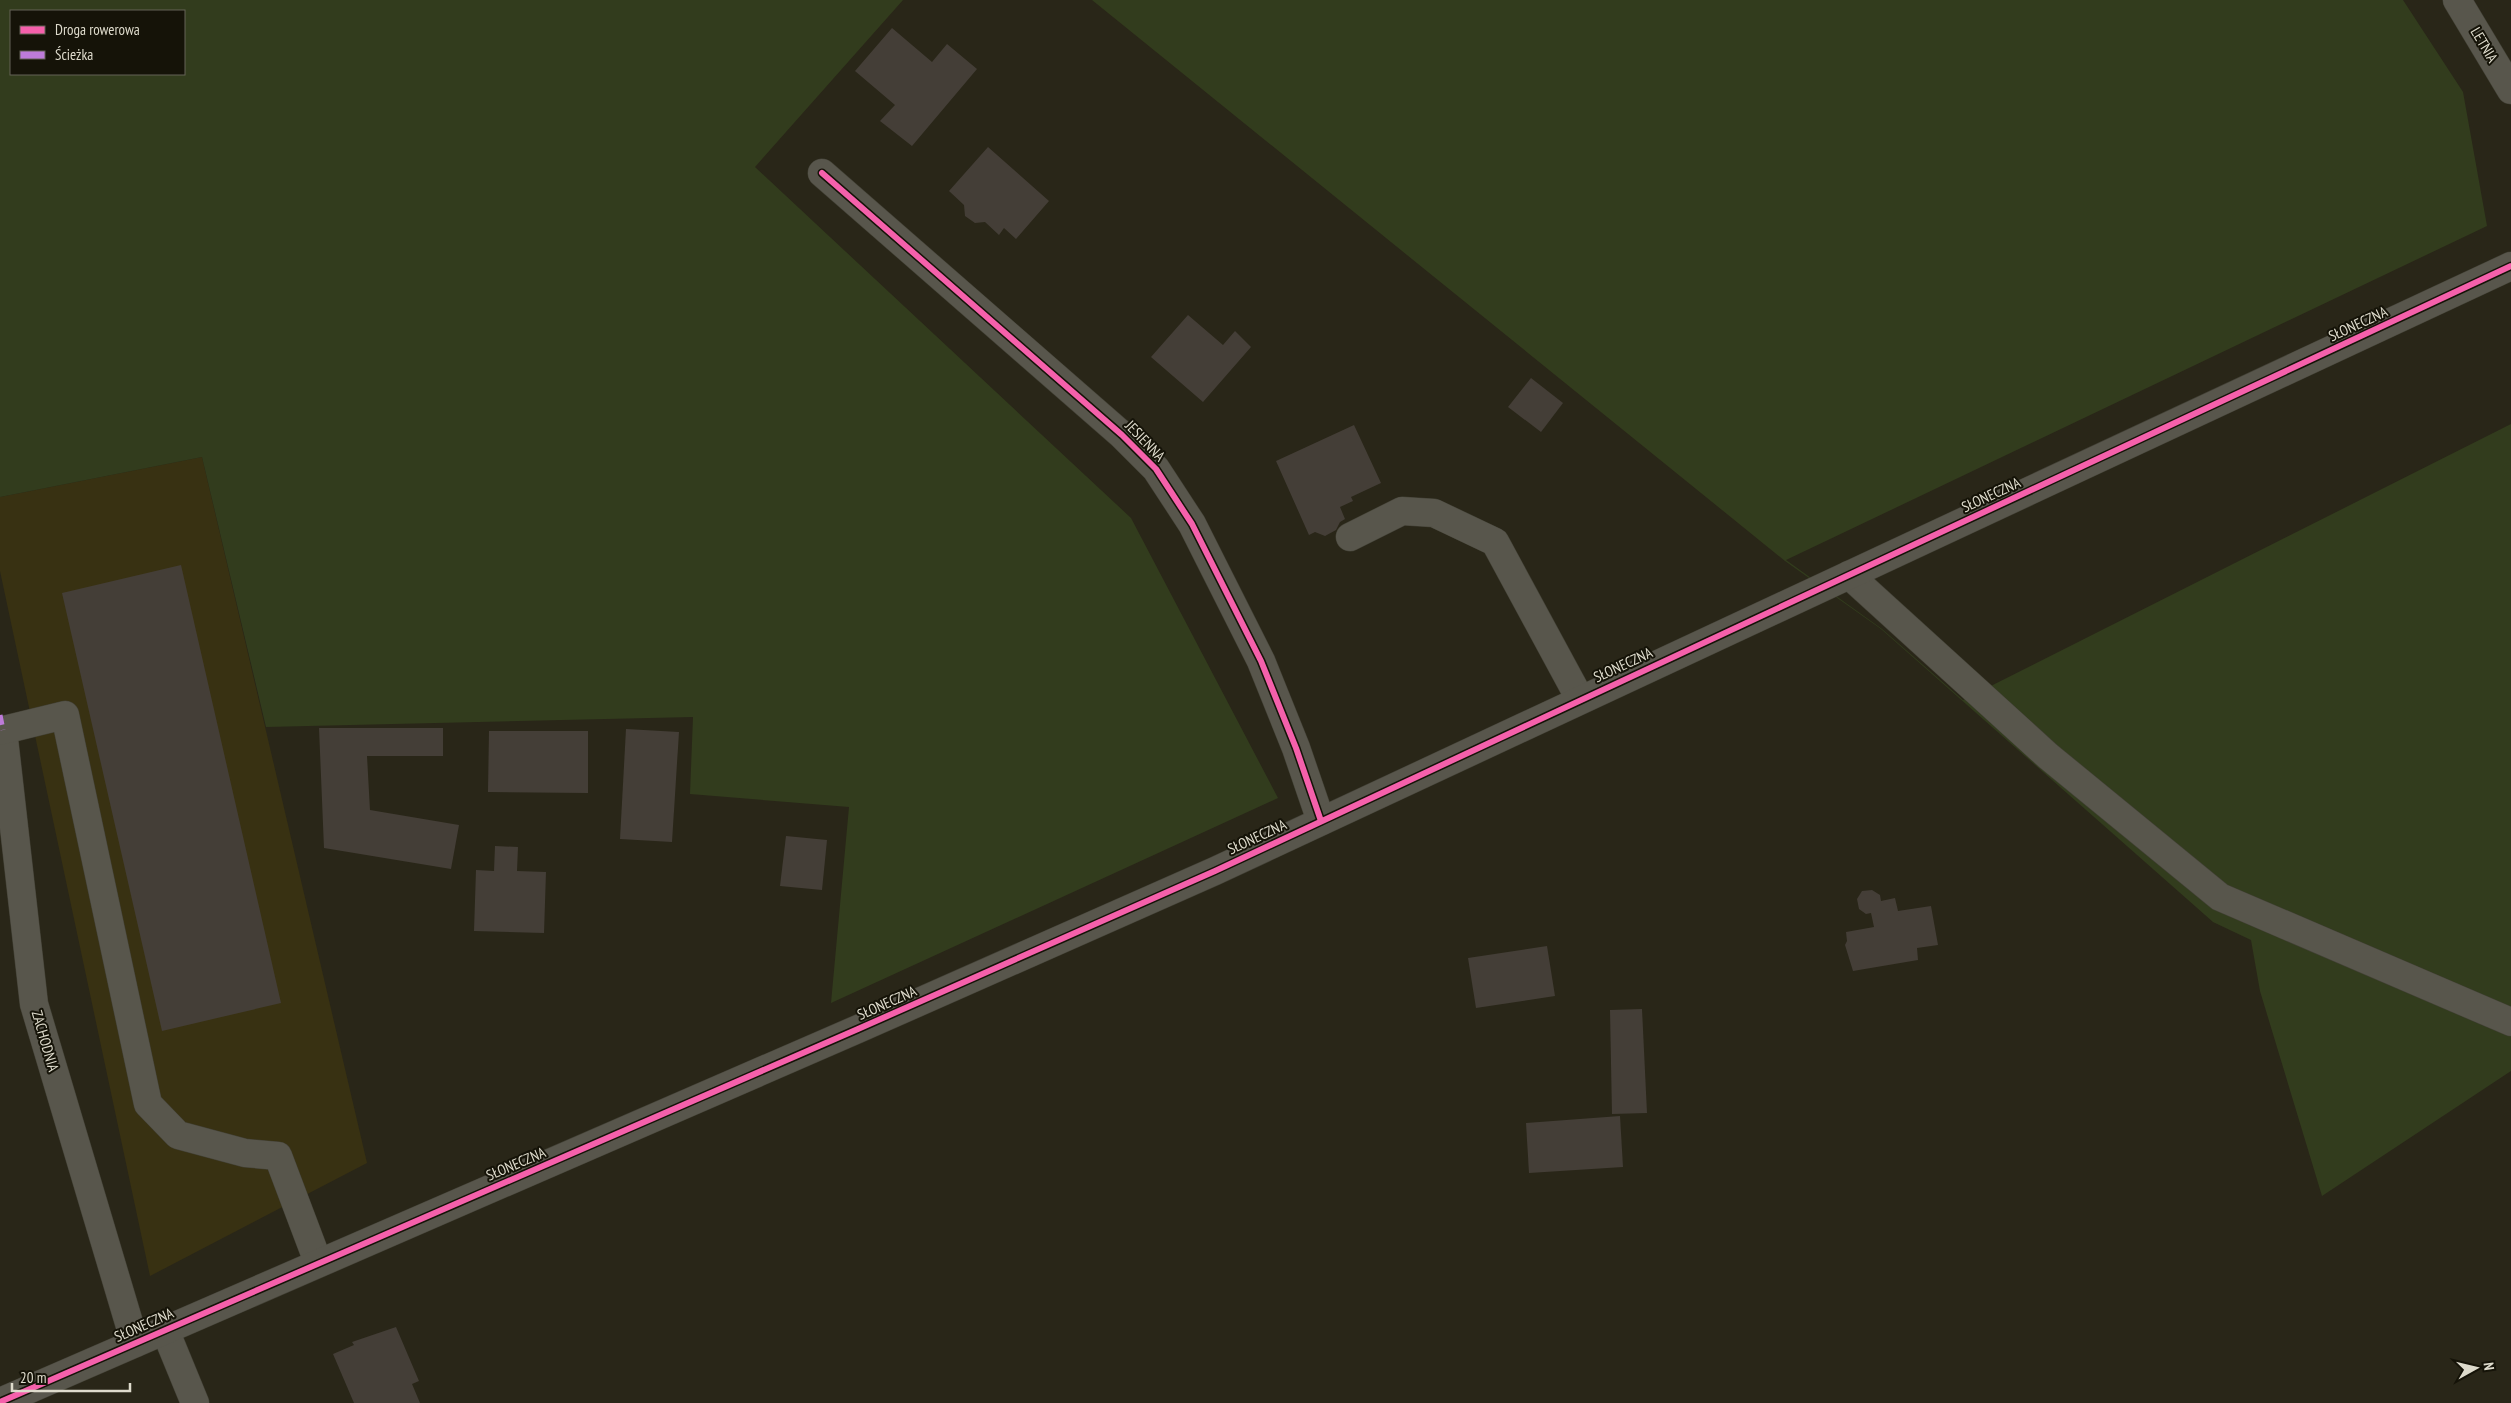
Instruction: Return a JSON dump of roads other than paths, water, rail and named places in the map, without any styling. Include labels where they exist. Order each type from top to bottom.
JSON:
[{"type":"street","name":"LETNIA","points":[[2457,0],[2511,90]]},
{"type":"street","name":"JESIENNA","points":[[822,174],[1122,435],[1156,469],[1192,524],[1261,661],[1296,748],[1321,821]]},
{"type":"street","name":"SŁONECZNA","points":[[0,1402],[318,1262],[858,1029],[1321,821],[2511,266]]},
{"type":"street","points":[[1350,537],[1402,511],[1434,513],[1495,542],[1580,699]]},
{"type":"street","points":[[1849,575],[2048,756],[2220,897],[2511,1022]]},
{"type":"street","points":[[1,730],[65,715],[148,1104],[178,1135],[245,1153],[278,1156],[318,1262]]},
{"type":"street","name":"ZACHODNIA","points":[[1,730],[34,1004],[135,1342]]},
{"type":"street","points":[[165,1330],[195,1403]]}]
